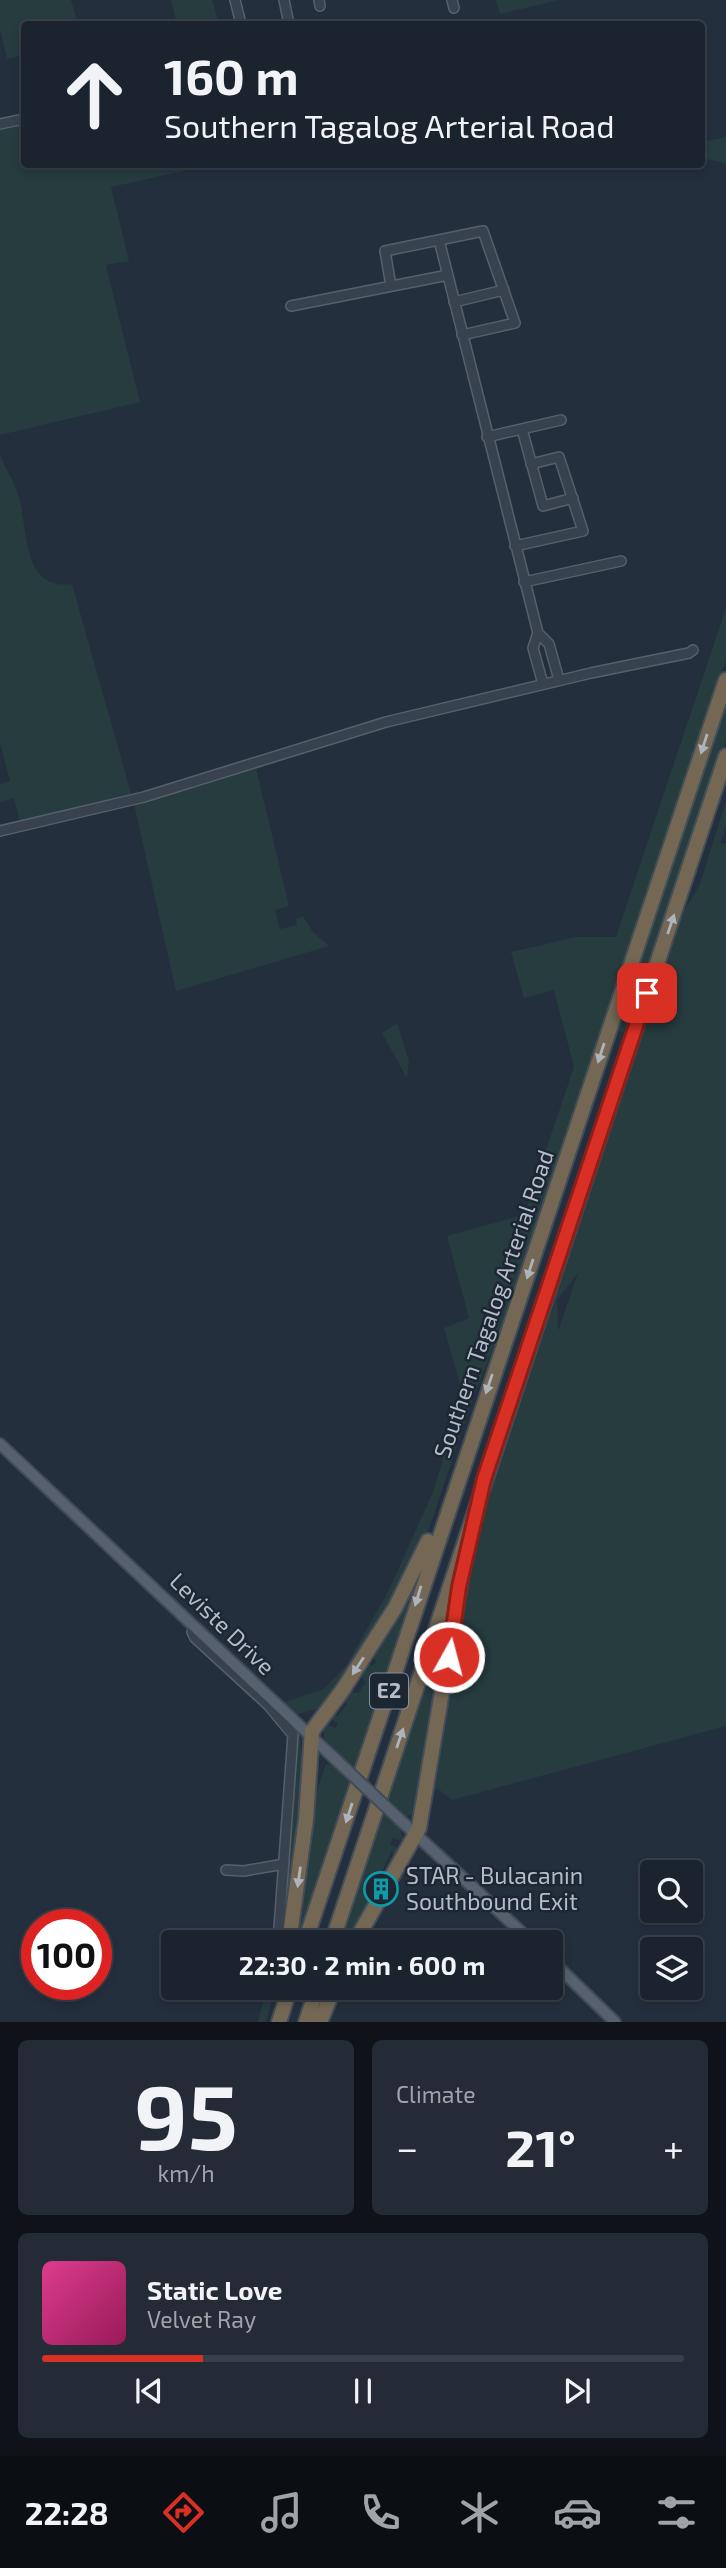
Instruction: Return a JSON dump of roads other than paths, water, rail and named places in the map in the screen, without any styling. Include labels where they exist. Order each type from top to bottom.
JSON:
[{"type":"highway","name":"Southern Tagalog Arterial Road","points":[[309,1930],[726,680]]},
{"type":"highway","name":"Southern Tagalog Arterial Road","points":[[336,1930],[726,756]]},
{"type":"highway","points":[[291,1930],[306,1819],[311,1736],[399,1600],[431,1536],[472,1439]]},
{"type":"highway","points":[[362,1930],[416,1835],[443,1692],[459,1587],[484,1479]]},
{"type":"highway","points":[[271,2022],[276,2000]]},
{"type":"highway","points":[[279,2022],[286,2000]]},
{"type":"highway","points":[[306,2022],[313,2000]]},
{"type":"highway","points":[[320,2022],[329,2000]]},
{"type":"main road","name":"Leviste Drive","points":[[0,1444],[519,1930]]},
{"type":"main road","points":[[563,1972],[615,2022]]},
{"type":"street","points":[[235,0],[240,21]]},
{"type":"street","points":[[284,0],[288,21]]},
{"type":"street","points":[[0,124],[21,120]]},
{"type":"street","points":[[391,286],[385,251],[483,230],[515,323],[462,335]]},
{"type":"street","points":[[439,240],[524,582],[538,633],[549,644],[559,680]]},
{"type":"street","points":[[291,306],[448,275]]},
{"type":"street","points":[[454,302],[504,290]]},
{"type":"street","points":[[487,437],[562,420]]},
{"type":"street","points":[[522,429],[542,506],[573,498]]},
{"type":"street","points":[[515,546],[583,531],[559,457],[531,464]]},
{"type":"street","points":[[524,582],[621,561]]},
{"type":"street","points":[[538,633],[533,648],[543,684]]},
{"type":"street","points":[[0,831],[144,797],[336,736],[559,680],[693,650]]},
{"type":"street","points":[[195,1627],[192,1632],[195,1638],[268,1705],[292,1733],[279,1930]]},
{"type":"street","points":[[226,1870],[244,1871],[284,1864]]},
{"type":"place","name":"STAR - Bulacanin Southbound Exit","points":[[381,1889]]}]
